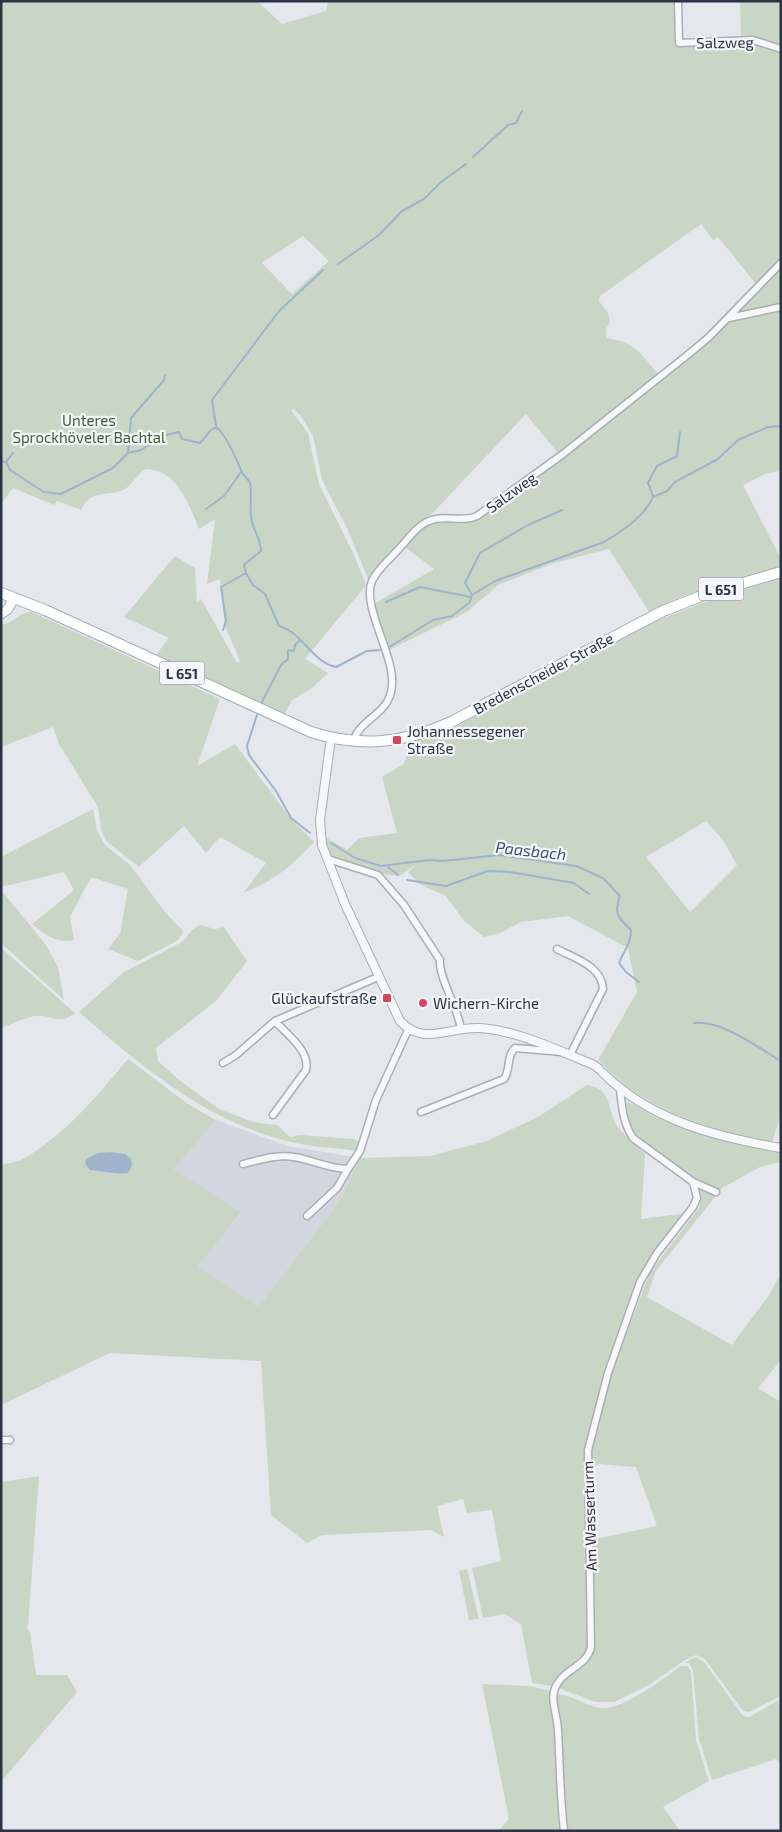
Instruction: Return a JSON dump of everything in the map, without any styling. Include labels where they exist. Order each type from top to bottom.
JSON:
[{"type":"main road","name":"Bredenscheider Straße","points":[[1,592],[45,610],[297,726],[331,738],[353,742],[397,740],[438,728],[663,611],[710,593],[781,572]]},
{"type":"main road","points":[[1,614],[8,609],[14,598]]},
{"type":"street","name":"Salzweg","points":[[678,1],[679,43],[753,40],[781,49]]},
{"type":"street","name":"Salzweg","points":[[353,742],[361,726],[377,715],[390,696],[392,674],[374,616],[370,584],[377,573],[422,526],[436,519],[465,520],[478,516],[563,454],[703,342],[781,263]]},
{"type":"street","points":[[727,318],[781,308]]},
{"type":"street","points":[[331,738],[320,820],[322,845],[391,1007],[408,1030],[426,1035],[478,1028],[508,1033],[594,1065],[620,1090],[661,1115],[707,1131],[781,1148]]},
{"type":"street","points":[[328,859],[378,875],[404,905],[440,960],[439,968],[453,1000],[461,1030]]},
{"type":"street","points":[[557,949],[583,962],[598,973],[603,981],[603,989],[566,1054]]},
{"type":"street","points":[[223,1063],[236,1055],[275,1021],[378,977]]},
{"type":"street","points":[[273,1115],[306,1070],[308,1062],[304,1053],[275,1021]]},
{"type":"street","points":[[307,1216],[337,1188],[360,1151],[381,1086],[408,1030]]},
{"type":"street","points":[[421,1112],[504,1079],[508,1074],[510,1056],[515,1048],[566,1054]]},
{"type":"street","points":[[620,1090],[624,1118],[633,1138],[693,1182],[716,1192]]},
{"type":"street","points":[[243,1164],[274,1157],[293,1156],[327,1167],[348,1170]]},
{"type":"street","name":"Am Wasserturm","points":[[564,1831],[559,1788],[558,1727],[554,1693],[557,1684],[585,1659],[591,1647],[588,1450],[608,1373],[633,1299],[657,1253],[696,1202],[697,1195],[693,1182]]},
{"type":"street","points":[[1,1440],[10,1440]]},
{"type":"shaded area","points":[[216,1120],[288,1146],[360,1158],[341,1199],[259,1306],[196,1267],[241,1214],[174,1169]]},
{"type":"green space","name":"Unteres Sprockhöveler Bachtal","points":[[1,1],[257,1],[282,24],[326,11],[328,1],[676,1],[678,44],[753,41],[781,50],[781,258],[756,284],[718,237],[713,240],[701,224],[600,296],[599,301],[608,313],[610,322],[606,329],[606,338],[624,343],[637,350],[659,375],[558,453],[526,414],[429,517],[396,546],[369,581],[346,526],[322,480],[313,436],[301,416],[294,409],[291,410],[308,433],[319,484],[354,555],[366,585],[305,659],[328,673],[312,688],[292,700],[285,714],[155,656],[169,638],[124,617],[175,556],[195,568],[197,602],[201,599],[237,663],[240,661],[225,626],[220,579],[207,584],[215,519],[199,529],[181,490],[166,475],[146,469],[125,489],[90,498],[81,510],[57,501],[54,505],[13,488],[1,504]],"holes":[[[303,236],[329,261],[292,294],[262,263]]]},
{"type":"green space","points":[[740,1],[781,1],[781,48],[741,39]]},
{"type":"green space","points":[[781,268],[781,306],[735,315]]},
{"type":"green space","points":[[781,309],[781,471],[767,473],[743,485],[781,559],[781,567],[683,596],[649,612],[609,549],[554,563],[498,585],[467,612],[389,650],[374,604],[434,569],[405,547],[420,532],[434,523],[464,522],[474,520],[488,513],[657,385],[732,319]]},
{"type":"green space","points":[[781,578],[781,1114],[772,1142],[700,1124],[656,1105],[616,1078],[598,1060],[637,992],[628,948],[568,916],[521,922],[500,933],[484,937],[464,921],[446,896],[421,885],[408,872],[418,863],[399,876],[388,875],[331,858],[323,841],[325,837],[347,850],[359,838],[397,833],[382,777],[404,764],[412,742],[457,726],[656,621],[716,598]],"holes":[[[706,821],[723,840],[737,865],[690,912],[646,857]]]},
{"type":"green space","points":[[27,612],[32,612],[220,699],[197,766],[235,744],[290,818],[314,842],[282,872],[244,892],[266,863],[220,837],[206,853],[184,826],[139,867],[106,841],[101,829],[98,807],[59,744],[53,727],[1,747],[1,625]]},
{"type":"green space","points":[[93,809],[97,831],[105,845],[130,865],[165,912],[184,932],[177,941],[138,961],[108,949],[120,934],[128,889],[91,877],[70,917],[74,940],[62,941],[51,938],[32,924],[74,890],[64,872],[1,887],[1,857]]},
{"type":"green space","points":[[1,890],[46,945],[58,967],[64,1000],[1,943]]},
{"type":"green space","points":[[200,925],[215,929],[224,927],[247,961],[216,1001],[156,1048],[158,1061],[179,1080],[219,1109],[253,1122],[277,1125],[290,1137],[300,1135],[354,1139],[360,1144],[359,1151],[287,1141],[257,1132],[229,1120],[202,1106],[151,1071],[79,1012],[124,972],[182,942],[193,929]]},
{"type":"green space","points":[[1,948],[75,1013],[64,1019],[35,1016],[1,1028]]},
{"type":"green space","points":[[128,1059],[188,1104],[216,1120],[174,1169],[241,1213],[197,1267],[259,1306],[341,1199],[360,1158],[430,1156],[487,1141],[538,1117],[587,1085],[596,1087],[602,1092],[609,1103],[613,1117],[620,1130],[645,1154],[641,1219],[687,1213],[643,1269],[611,1353],[586,1443],[584,1462],[589,1647],[580,1659],[552,1686],[532,1683],[521,1624],[505,1614],[483,1618],[472,1568],[501,1561],[492,1510],[467,1513],[463,1499],[437,1506],[444,1537],[431,1530],[322,1535],[307,1543],[271,1515],[261,1361],[110,1353],[1,1405],[1,1165],[23,1159],[53,1138],[80,1114]],"holes":[[[98,1153],[112,1174],[105,1171],[90,1170],[86,1159]]]},
{"type":"green space","points":[[627,1102],[654,1116],[688,1128],[781,1152],[781,1162],[760,1167],[722,1188],[656,1271],[647,1297],[732,1345],[769,1295],[781,1273],[781,1360],[758,1388],[781,1402],[781,1696],[749,1712],[744,1711],[740,1707],[705,1659],[696,1655],[685,1660],[649,1685],[614,1702],[595,1702],[558,1688],[593,1652],[591,1540],[657,1526],[636,1467],[599,1464],[589,1470],[591,1446],[613,1369],[650,1272],[699,1208],[701,1195],[696,1180],[644,1142],[629,1127],[625,1103]]},
{"type":"green space","points":[[39,1476],[28,1626],[26,1627],[30,1632],[36,1675],[67,1675],[77,1692],[1,1782],[1,1482]]},
{"type":"green space","points":[[467,1569],[479,1619],[469,1620],[459,1571]]},
{"type":"green space","points":[[693,1658],[704,1662],[743,1716],[749,1717],[781,1699],[781,1765],[776,1759],[712,1780],[699,1739],[693,1671],[689,1663],[685,1663]]},
{"type":"green space","points":[[681,1666],[687,1666],[691,1671],[696,1740],[709,1781],[663,1807],[680,1831],[567,1831],[557,1694],[569,1696],[591,1706],[611,1707],[632,1699]]},
{"type":"green space","points":[[482,1684],[529,1686],[551,1691],[562,1831],[498,1831],[509,1819]]},
{"type":"water","points":[[98,1153],[125,1154],[131,1159],[132,1166],[128,1173],[90,1170],[85,1164],[86,1159]]},
{"type":"waterway","points":[[473,157],[508,125],[516,123],[522,111]]},
{"type":"waterway","points":[[338,264],[379,235],[402,211],[424,199],[441,182],[466,164]]},
{"type":"waterway","points":[[216,426],[212,400],[279,311],[323,270]]},
{"type":"waterway","points":[[128,453],[131,418],[164,380],[165,375]]},
{"type":"waterway","points":[[1,461],[6,462],[10,470],[44,492],[61,494],[113,468],[128,453],[141,450],[162,436],[179,432],[182,439],[200,443],[216,427],[227,441],[242,472],[250,483],[251,518],[260,542],[261,551],[244,565],[246,573],[253,585],[265,594],[279,626],[294,634],[321,660],[336,667],[367,651],[381,650],[391,646],[433,620],[452,616],[470,602],[472,595],[495,581],[604,542],[639,517],[650,504],[653,497],[667,491],[675,482],[718,459],[738,440],[768,427],[781,426]]},
{"type":"waterway","points":[[653,496],[648,483],[657,466],[677,456],[680,432]]},
{"type":"waterway","points":[[6,462],[13,453]]},
{"type":"waterway","points":[[206,509],[224,496],[241,472]]},
{"type":"waterway","points":[[472,595],[465,583],[480,553],[528,525],[562,510]]},
{"type":"waterway","points":[[223,630],[226,621],[221,587],[246,573]]},
{"type":"waterway","points":[[386,602],[420,587],[471,597]]},
{"type":"waterway","name":"Paasbach","points":[[262,702],[281,665],[288,659],[288,650],[294,651],[295,645],[299,641]]},
{"type":"waterway","name":"Paasbach","points":[[257,715],[247,746],[249,755],[276,791],[291,818],[310,833]]},
{"type":"waterway","name":"Paasbach","points":[[331,843],[355,858],[381,866],[429,860],[443,861],[499,855],[576,866],[603,878],[620,896],[617,907],[618,915],[631,930],[629,943],[619,963],[626,972],[639,982]]},
{"type":"waterway","points":[[388,867],[398,875]]},
{"type":"waterway","points":[[407,880],[446,886],[488,871],[510,872],[574,883],[589,894]]},
{"type":"waterway","name":"Paasbach","points":[[694,1023],[705,1023],[728,1030],[781,1061]]},
{"type":"place","name":"Johannessegener Straße","points":[[397,740]]},
{"type":"place","name":"Glückaufstraße","points":[[387,998]]},
{"type":"place","name":"Wichern-Kirche","points":[[423,1003]]}]
